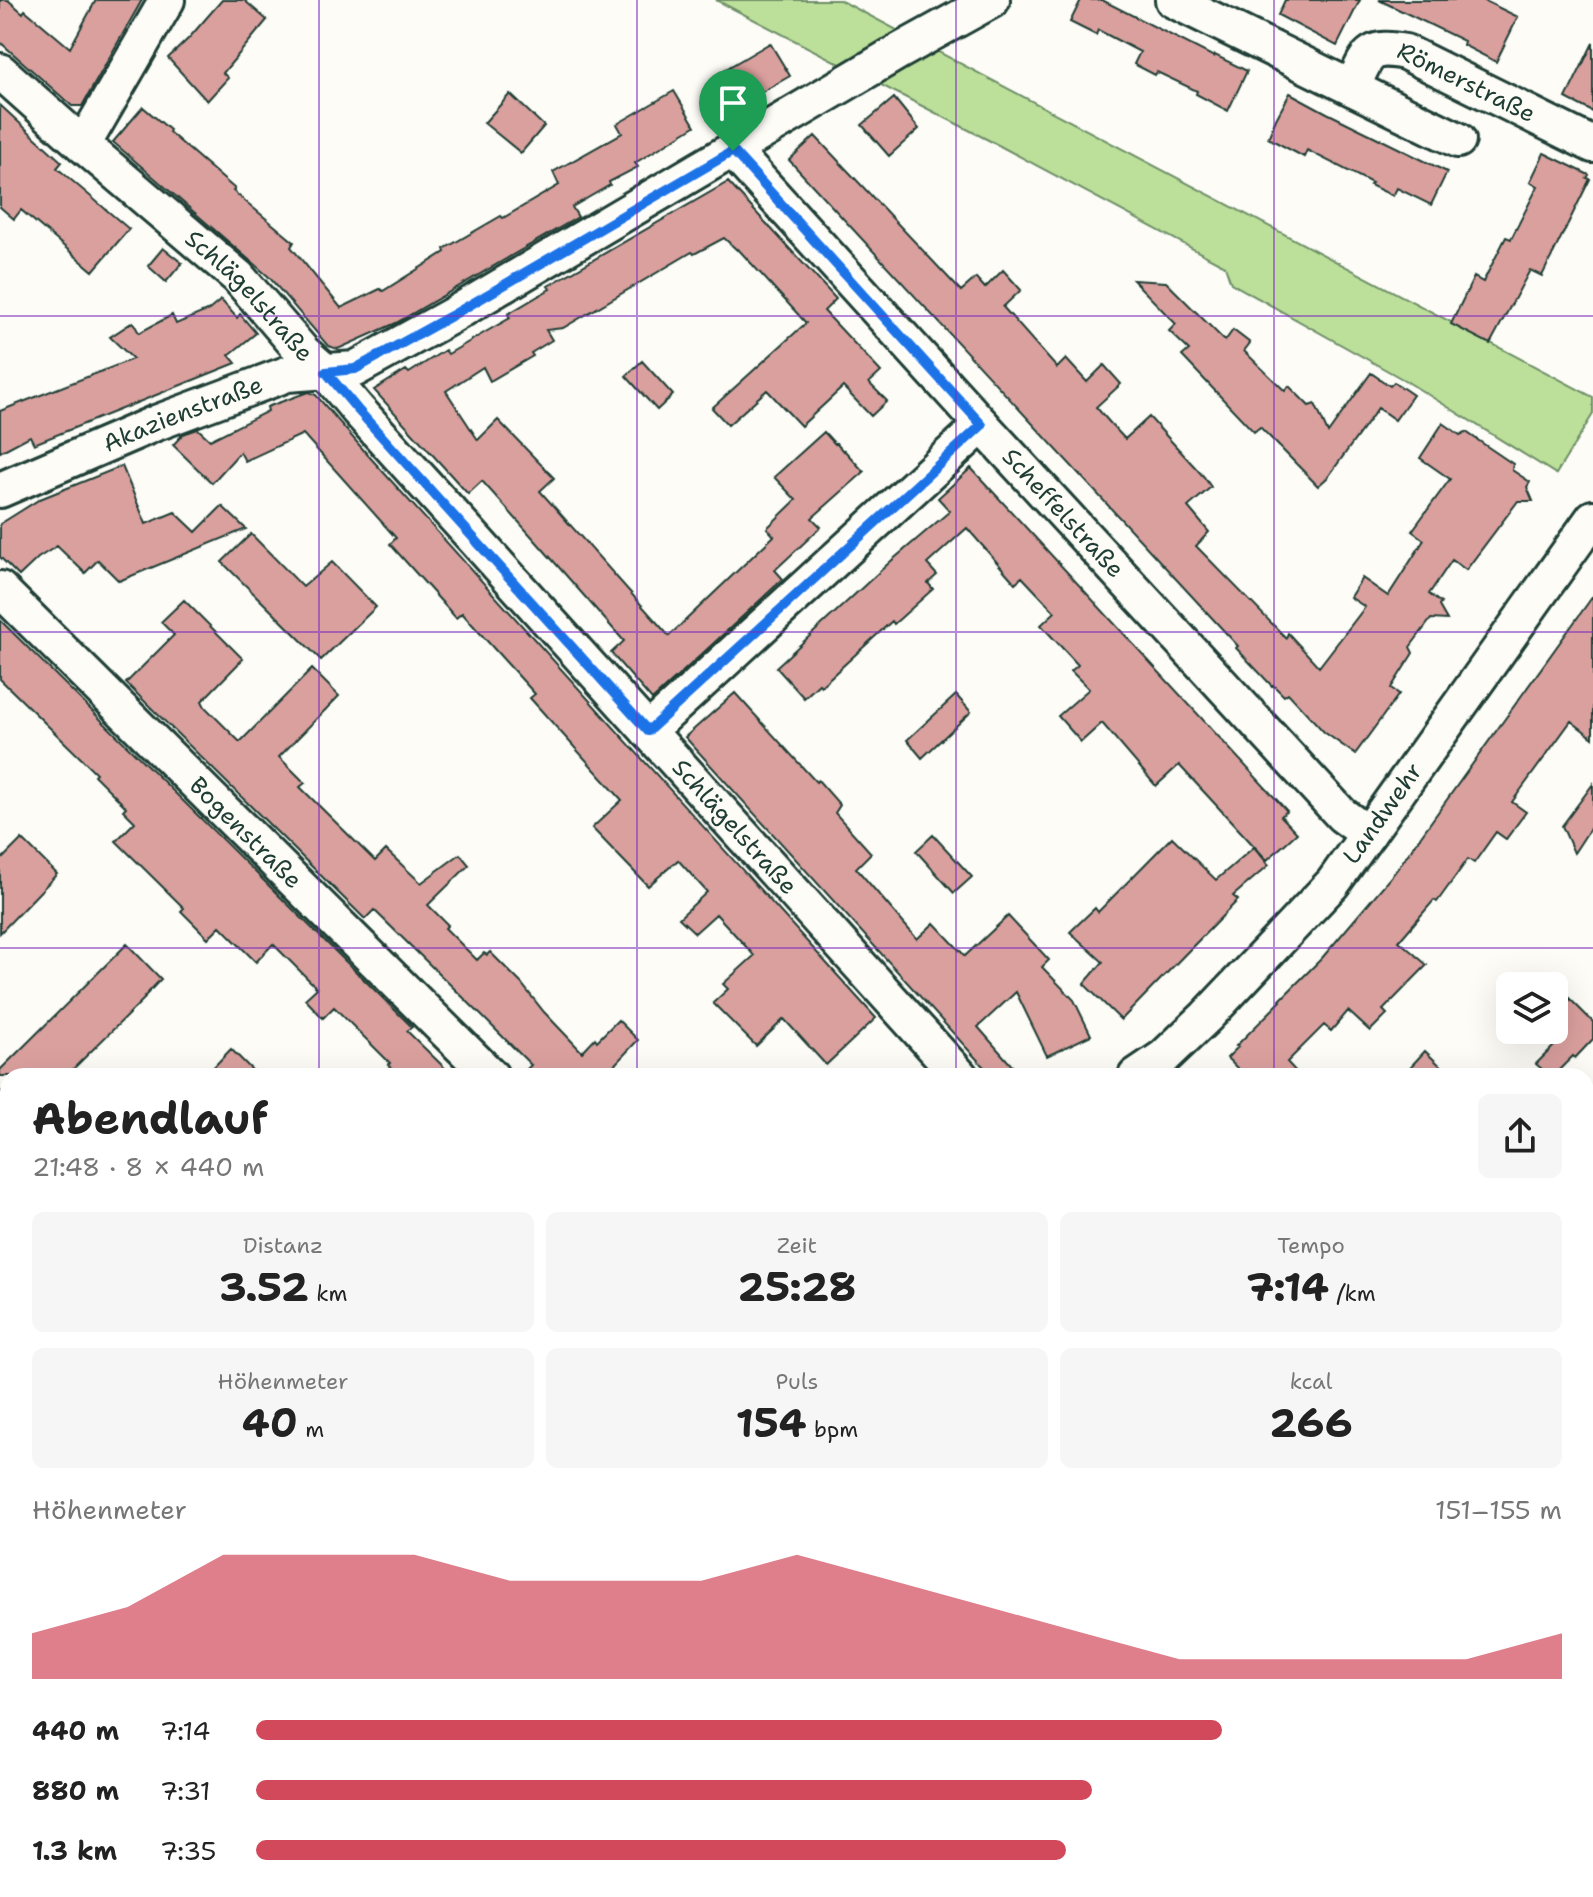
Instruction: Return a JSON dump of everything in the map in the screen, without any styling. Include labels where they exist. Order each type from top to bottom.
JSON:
[{"type":"street","points":[[83,145],[167,0]]},
{"type":"street","name":"Akazienstraße","points":[[0,490],[156,423],[287,374],[355,369],[992,0]]},
{"type":"street","name":"Römerstraße","points":[[1173,0],[1458,140]]},
{"type":"street","name":"Römerstraße","points":[[1352,88],[1367,57],[1374,52],[1405,52],[1593,145]]},
{"type":"street","name":"Schlägelstraße","points":[[0,71],[238,277],[953,1068]]},
{"type":"street","name":"Scheffelstraße","points":[[733,151],[1342,815],[1368,834]]},
{"type":"street","points":[[648,731],[982,425]]},
{"type":"street","name":"Landwehr","points":[[1148,1068],[1183,1039],[1333,883],[1593,518]]},
{"type":"street","name":"Bogenstraße","points":[[0,589],[483,1068]]},
{"type":"green space","points":[[716,0],[840,0],[1593,397],[1593,414],[1556,474],[1406,381],[1231,283],[1225,266]]},
{"type":"building","points":[[0,0],[8,0],[23,13],[25,10],[70,48],[96,0],[142,0],[82,106],[72,106],[0,42]]},
{"type":"building","points":[[222,0],[244,0],[267,20],[223,73],[228,78],[207,101],[168,58]]},
{"type":"building","points":[[1081,0],[1102,0],[1247,71],[1228,111],[1196,94],[1197,91],[1134,64],[1140,52],[1098,30],[1096,35],[1070,22]]},
{"type":"building","points":[[1285,0],[1360,0],[1337,46],[1278,15]]},
{"type":"building","points":[[1379,0],[1483,0],[1518,17],[1496,62],[1463,45],[1464,41]]},
{"type":"building","points":[[770,43],[790,76],[739,105],[719,73]]},
{"type":"building","points":[[1593,43],[1593,112],[1566,98]]},
{"type":"building","points":[[674,91],[695,126],[635,163],[638,167],[572,207],[578,217],[396,323],[338,349],[328,346],[269,277],[113,142],[143,107],[235,189],[233,191],[294,242],[291,247],[341,308],[380,289],[383,291],[445,252],[444,249],[559,185],[553,172],[622,133],[617,124]]},
{"type":"building","points":[[1290,93],[1447,172],[1431,205],[1397,188],[1393,196],[1307,150],[1304,157],[1268,138]]},
{"type":"building","points":[[510,94],[544,126],[521,153],[484,123]]},
{"type":"building","points":[[894,98],[919,129],[889,156],[862,125]]},
{"type":"building","points":[[0,105],[62,162],[57,168],[129,229],[93,271],[21,210],[14,219],[0,207]]},
{"type":"building","points":[[815,136],[961,291],[976,278],[985,288],[1003,270],[1021,290],[1003,307],[1057,368],[1066,359],[1087,382],[1104,365],[1121,384],[1096,407],[1125,439],[1149,417],[1204,477],[1211,487],[1188,507],[1209,532],[1196,546],[1286,638],[1288,633],[1319,667],[1365,607],[1350,597],[1362,578],[1388,596],[1424,540],[1412,531],[1450,479],[1420,458],[1443,423],[1460,435],[1466,432],[1513,464],[1512,470],[1530,482],[1527,487],[1533,501],[1518,501],[1466,570],[1452,560],[1429,594],[1441,603],[1439,606],[1447,620],[1431,619],[1410,647],[1413,653],[1391,688],[1399,694],[1355,754],[1324,732],[1288,693],[1284,696],[1272,686],[789,160]]},
{"type":"building","points":[[1544,153],[1589,175],[1587,178],[1590,179],[1542,276],[1530,270],[1490,344],[1451,324],[1474,277],[1483,282],[1506,237],[1511,239],[1538,186],[1530,182]]},
{"type":"building","points":[[728,182],[836,299],[824,311],[881,372],[869,383],[887,401],[871,416],[843,387],[801,426],[767,390],[728,425],[712,408],[806,323],[738,249],[724,238],[694,254],[692,252],[563,328],[546,330],[552,340],[531,353],[533,356],[490,381],[483,367],[446,391],[478,440],[498,420],[554,478],[540,491],[669,636],[774,536],[767,528],[796,500],[774,477],[824,432],[864,472],[812,518],[821,527],[775,570],[783,579],[652,700],[611,653],[624,641],[482,481],[468,494],[374,390],[445,350],[448,354],[510,318],[508,314],[550,289],[548,286]]},
{"type":"building","points":[[163,248],[182,263],[166,282],[148,266]]},
{"type":"building","points":[[1133,280],[1166,282],[1225,341],[1233,330],[1250,343],[1244,351],[1285,391],[1289,386],[1309,406],[1315,404],[1328,433],[1371,373],[1390,386],[1394,382],[1413,395],[1395,420],[1378,408],[1328,477],[1318,486],[1260,427],[1254,432],[1182,356],[1189,350],[1169,331],[1176,324]]},
{"type":"building","points":[[221,300],[237,318],[240,314],[256,333],[229,355],[236,363],[34,444],[30,436],[0,452],[0,411],[133,359],[110,337],[133,322],[139,333],[172,315],[176,324],[209,310]]},
{"type":"building","points":[[642,361],[673,395],[657,410],[626,376]]},
{"type":"building","points":[[308,392],[316,395],[876,1018],[826,1065],[784,1019],[756,1046],[713,1003],[728,989],[723,984],[754,956],[716,914],[695,933],[679,918],[707,892],[678,860],[648,886],[592,828],[622,800],[530,698],[535,694],[462,613],[456,618],[390,544],[396,538],[303,434],[245,461],[240,452],[212,483],[173,445],[183,434],[198,429],[210,440],[268,411],[267,407]]},
{"type":"building","points":[[122,466],[146,524],[175,512],[196,532],[222,506],[246,529],[119,581],[98,560],[85,573],[57,546],[19,576],[0,557],[0,524],[40,499]]},
{"type":"building","points":[[971,468],[1287,811],[1281,816],[1297,833],[1267,860],[1179,765],[1156,786],[1102,723],[1081,742],[1058,716],[1089,689],[1071,671],[1078,665],[1041,625],[1055,612],[1022,577],[1015,583],[967,528],[927,564],[937,575],[928,583],[933,589],[894,624],[892,621],[821,686],[819,684],[804,698],[776,667],[950,511],[938,498]]},
{"type":"building","points":[[251,534],[303,587],[332,562],[376,607],[321,660],[222,562]]},
{"type":"building","points":[[1593,596],[1593,738],[1571,721],[1512,802],[1526,812],[1506,839],[1496,832],[1474,863],[1468,859],[1437,902],[1434,900],[1399,941],[1427,965],[1383,1010],[1387,1014],[1370,1031],[1348,1011],[1331,1031],[1324,1025],[1287,1062],[1293,1068],[1237,1068],[1227,1058],[1236,1046],[1322,958],[1395,872]]},
{"type":"building","points":[[184,600],[243,659],[202,701],[240,742],[312,669],[339,696],[279,757],[305,783],[300,787],[375,861],[386,850],[421,883],[460,854],[469,865],[428,905],[448,925],[445,928],[477,960],[490,952],[582,1052],[618,1020],[638,1040],[612,1068],[528,1068],[531,1065],[374,910],[365,919],[126,683],[174,635],[161,622]]},
{"type":"building","points":[[0,620],[412,1027],[407,1031],[445,1068],[391,1068],[390,1063],[334,1007],[323,1018],[305,999],[317,988],[273,944],[256,962],[220,926],[208,938],[181,911],[184,908],[116,841],[135,822],[123,810],[126,807],[94,775],[96,773],[0,679]]},
{"type":"building","points":[[735,693],[840,805],[835,813],[871,853],[856,868],[917,939],[934,923],[965,956],[1008,916],[1049,960],[1042,967],[1074,1000],[1091,1035],[1047,1056],[1016,992],[978,1027],[1014,1068],[985,1068],[685,737]]},
{"type":"building","points":[[956,695],[971,712],[922,758],[907,740]]},
{"type":"building","points":[[1593,784],[1593,824],[1574,853],[1562,826]]},
{"type":"building","points":[[933,835],[972,877],[954,893],[916,851]]},
{"type":"building","points":[[1172,837],[1216,880],[1254,847],[1269,865],[1233,896],[1238,900],[1121,1020],[1084,984],[1103,962],[1070,932],[1095,908],[1098,912]]},
{"type":"building","points":[[22,839],[57,874],[0,933],[0,861]]},
{"type":"building","points":[[127,944],[161,979],[74,1068],[2,1068]]},
{"type":"building","points":[[1568,997],[1593,1022],[1593,1039],[1561,1068],[1541,1068],[1536,1064],[1556,1044],[1568,1044]]},
{"type":"building","points":[[231,1049],[250,1068],[213,1068]]},
{"type":"building","points":[[1425,1051],[1443,1068],[1409,1068]]},
{"type":"route","points":[[733,151],[982,425],[648,731],[326,372],[355,369],[733,151]]}]
